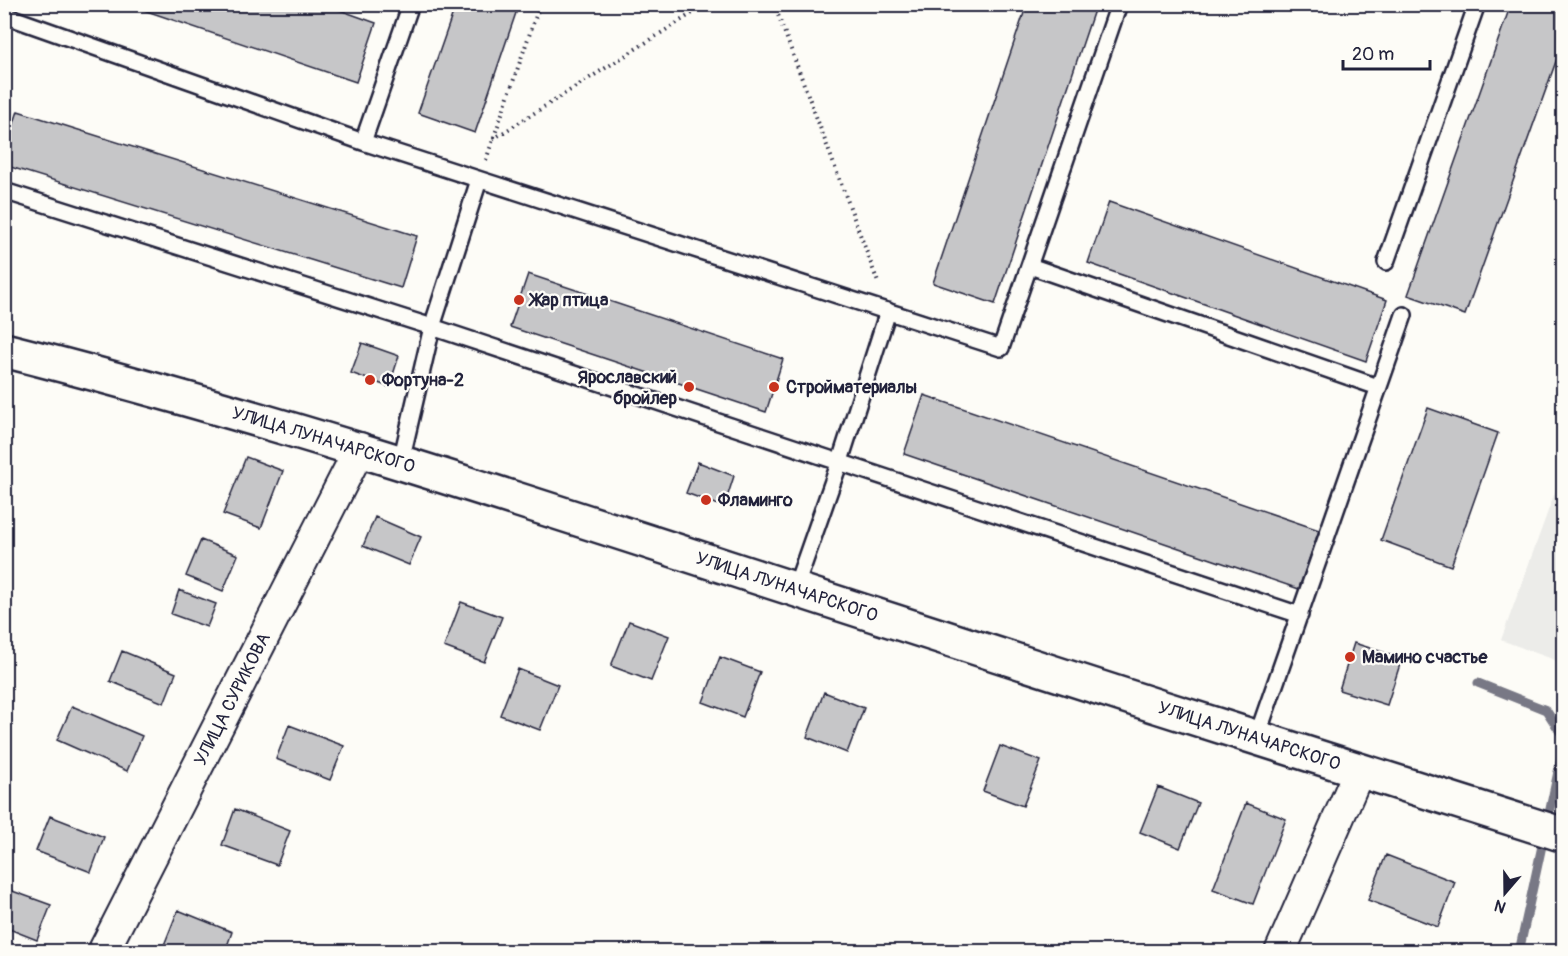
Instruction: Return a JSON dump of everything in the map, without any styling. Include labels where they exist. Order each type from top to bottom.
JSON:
[{"type":"street","name":"УЛИЦА ЛУНАЧАРСКОГО","points":[[4,350],[114,378],[360,448],[1256,739],[1563,835]]},
{"type":"street","name":"УЛИЦА СУРИКОВА","points":[[103,951],[360,448]]},
{"type":"street","points":[[1280,951],[1359,771]]},
{"type":"lane","points":[[363,142],[411,4]]},
{"type":"lane","points":[[4,15],[363,142],[1001,348],[1119,4]]},
{"type":"lane","points":[[1386,262],[1477,4]]},
{"type":"lane","points":[[401,461],[432,327],[479,180]]},
{"type":"lane","points":[[4,191],[432,327],[1300,615]]},
{"type":"lane","points":[[1030,266],[1378,387]]},
{"type":"lane","points":[[795,589],[840,461],[888,311]]},
{"type":"lane","points":[[1256,739],[1404,315]]},
{"type":"path","points":[[479,180],[540,4]]},
{"type":"path","points":[[493,139],[707,4]]},
{"type":"path","points":[[774,4],[888,311]]},
{"type":"shaded area","points":[[1563,470],[1563,663],[1501,640]]},
{"type":"building","points":[[126,4],[323,4],[376,23],[356,82]]},
{"type":"building","points":[[456,4],[519,4],[475,133],[418,113]]},
{"type":"building","points":[[1027,4],[1096,4],[995,304],[933,283]]},
{"type":"building","points":[[1511,4],[1541,4],[1564,12],[1564,39],[1465,315],[1408,295]]},
{"type":"building","points":[[18,111],[417,236],[401,288],[4,165],[4,153]]},
{"type":"building","points":[[1109,202],[1387,300],[1366,361],[1088,263]]},
{"type":"building","points":[[528,274],[783,359],[766,412],[510,327]]},
{"type":"building","points":[[362,343],[399,356],[389,387],[351,373]]},
{"type":"building","points":[[924,395],[1319,530],[1299,589],[904,454]]},
{"type":"building","points":[[1428,408],[1498,433],[1451,566],[1381,540]]},
{"type":"building","points":[[246,457],[283,471],[261,528],[223,514]]},
{"type":"building","points":[[698,462],[734,476],[724,507],[686,493]]},
{"type":"building","points":[[375,517],[421,537],[409,565],[363,546]]},
{"type":"building","points":[[201,540],[238,555],[223,591],[186,576]]},
{"type":"building","points":[[179,590],[216,604],[207,627],[171,614]]},
{"type":"building","points":[[461,602],[502,617],[484,662],[444,647]]},
{"type":"building","points":[[629,621],[669,636],[651,681],[611,666]]},
{"type":"building","points":[[1354,643],[1402,658],[1387,705],[1339,690]]},
{"type":"building","points":[[122,651],[176,673],[164,703],[110,681]]},
{"type":"building","points":[[720,657],[760,672],[743,717],[703,702]]},
{"type":"building","points":[[518,669],[558,685],[540,730],[500,715]]},
{"type":"building","points":[[824,692],[864,708],[847,753],[807,737]]},
{"type":"building","points":[[72,706],[142,736],[127,771],[57,740]]},
{"type":"building","points":[[289,725],[344,746],[330,780],[276,759]]},
{"type":"building","points":[[1000,746],[1041,761],[1023,806],[983,791]]},
{"type":"building","points":[[1158,787],[1198,803],[1180,848],[1140,832]]},
{"type":"building","points":[[1246,803],[1286,819],[1253,904],[1213,889]]},
{"type":"building","points":[[235,809],[290,831],[277,865],[222,845]]},
{"type":"building","points":[[50,816],[104,837],[91,872],[36,851]]},
{"type":"building","points":[[1386,855],[1455,882],[1438,927],[1368,900]]},
{"type":"building","points":[[4,888],[51,905],[37,940],[4,927]]},
{"type":"building","points":[[178,910],[232,932],[225,952],[181,952],[164,945]]},
{"type":"building","points":[[1564,927],[1564,952],[1560,952],[1555,950]]},
{"type":"waterway","points":[[1478,683],[1546,710],[1564,738]]},
{"type":"waterway","points":[[1519,952],[1564,744]]},
{"type":"place","name":"Жар птица","points":[[519,300]]},
{"type":"place","name":"Фортуна-2","points":[[370,380]]},
{"type":"place","name":"Ярославский бройлер","points":[[689,387]]},
{"type":"place","name":"Стройматериалы","points":[[774,387]]},
{"type":"place","name":"Фламинго","points":[[706,500]]},
{"type":"place","name":"Мамино счастье","points":[[1350,657]]}]
